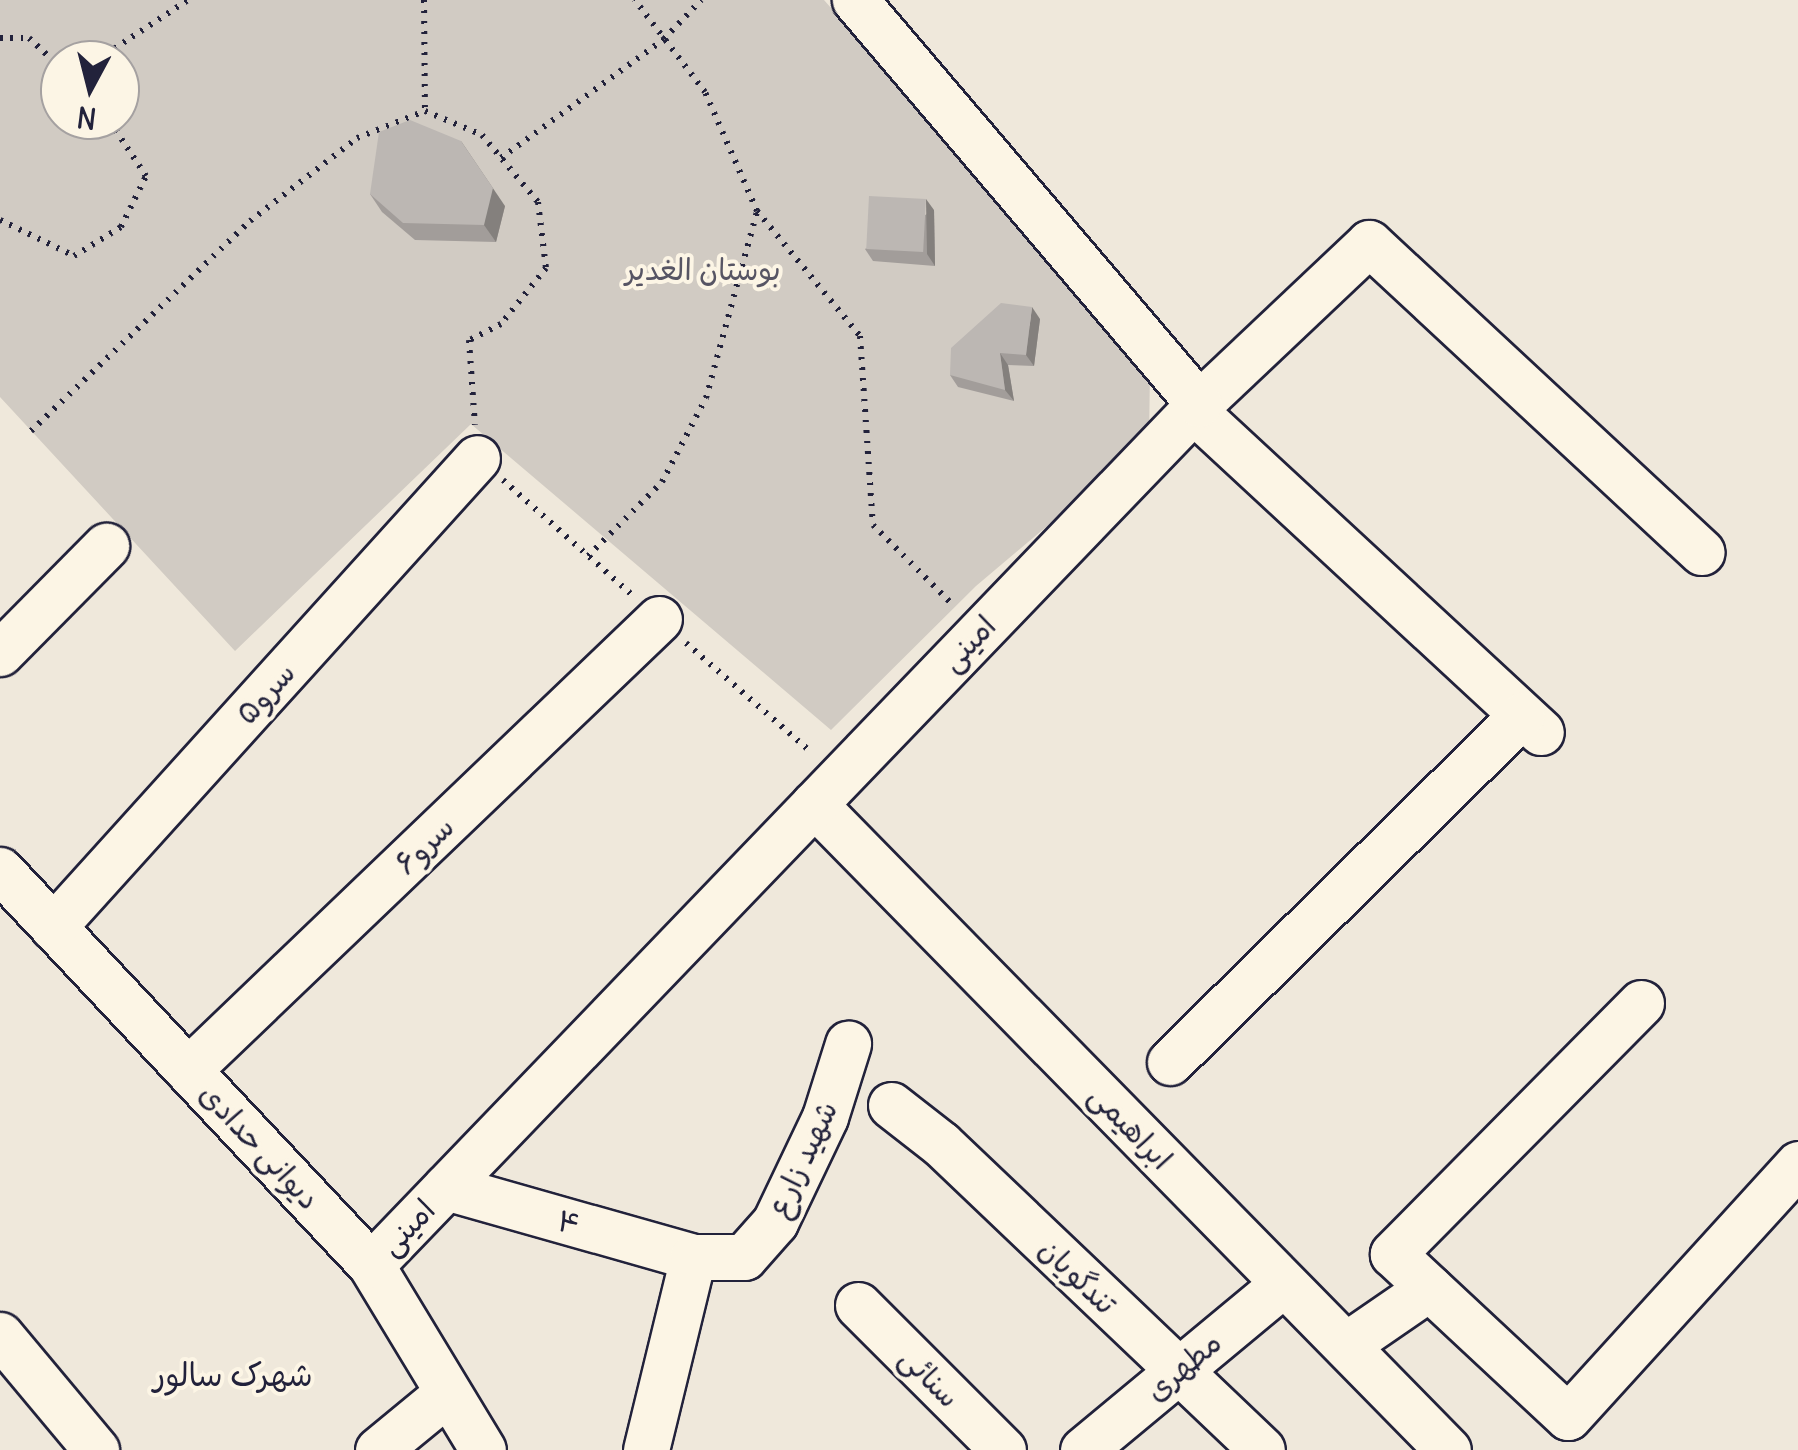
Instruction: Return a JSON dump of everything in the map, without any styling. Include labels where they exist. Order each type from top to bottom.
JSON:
[{"type":"street","points":[[855,0],[1196,407],[1531,724],[1170,1062]]},
{"type":"street","name":"امینی","points":[[371,1265],[1196,407],[1369,243],[1700,552]]},
{"type":"street","name":"سرو۵","points":[[53,927],[477,458]]},
{"type":"street","points":[[0,653],[106,546]]},
{"type":"street","name":"سرو۶","points":[[188,1070],[659,619]]},
{"type":"street","name":"ابراهیمی","points":[[814,804],[1448,1450]]},
{"type":"street","name":"دیوانی حدادی","points":[[0,870],[371,1265],[483,1450]]},
{"type":"street","points":[[1640,1003],[1394,1254],[1568,1417],[1798,1164]]},
{"type":"street","name":"شهید زارع","points":[[693,1257],[744,1257],[776,1222],[825,1117],[848,1044]]},
{"type":"street","name":"تندگویان","points":[[891,1104],[941,1144],[1262,1450]]},
{"type":"street","name":"۴","points":[[446,1187],[693,1257]]},
{"type":"street","points":[[646,1450],[693,1257]]},
{"type":"street","name":"مطهری","points":[[1082,1450],[1284,1283]]},
{"type":"street","points":[[1346,1345],[1429,1288]]},
{"type":"street","name":"سنائی","points":[[858,1305],[1003,1450]]},
{"type":"street","points":[[0,1335],[96,1450]]},
{"type":"street","points":[[378,1450],[446,1394]]},
{"type":"path","points":[[127,40],[188,0]]},
{"type":"path","points":[[424,0],[425,111]]},
{"type":"path","points":[[635,0],[705,92],[757,211],[860,336],[873,525],[980,631]]},
{"type":"path","points":[[501,158],[664,39],[700,0]]},
{"type":"path","points":[[0,38],[29,38],[40,48]]},
{"type":"path","points":[[30,431],[250,221],[357,138],[425,111],[482,136],[538,202],[546,268],[501,324],[468,340],[477,458]]},
{"type":"path","points":[[0,220],[74,256],[122,227],[146,176],[123,140]]},
{"type":"path","points":[[588,556],[662,482],[706,398],[757,211]]},
{"type":"green space","name":"بوستان الغدیر","points":[[0,0],[824,0],[1150,371],[1149,440],[976,586],[831,730],[471,424],[235,651],[0,397]]},
{"type":"building","points":[[410,120],[461,141],[493,188],[484,225],[403,223],[370,194],[379,132]]},
{"type":"building","points":[[869,196],[926,199],[923,252],[866,249]]},
{"type":"building","points":[[1001,303],[1032,307],[1026,355],[1000,353],[1005,390],[950,375],[951,348]]},
{"type":"district","name":"شهرک سالور","points":[[233,1375]]}]
